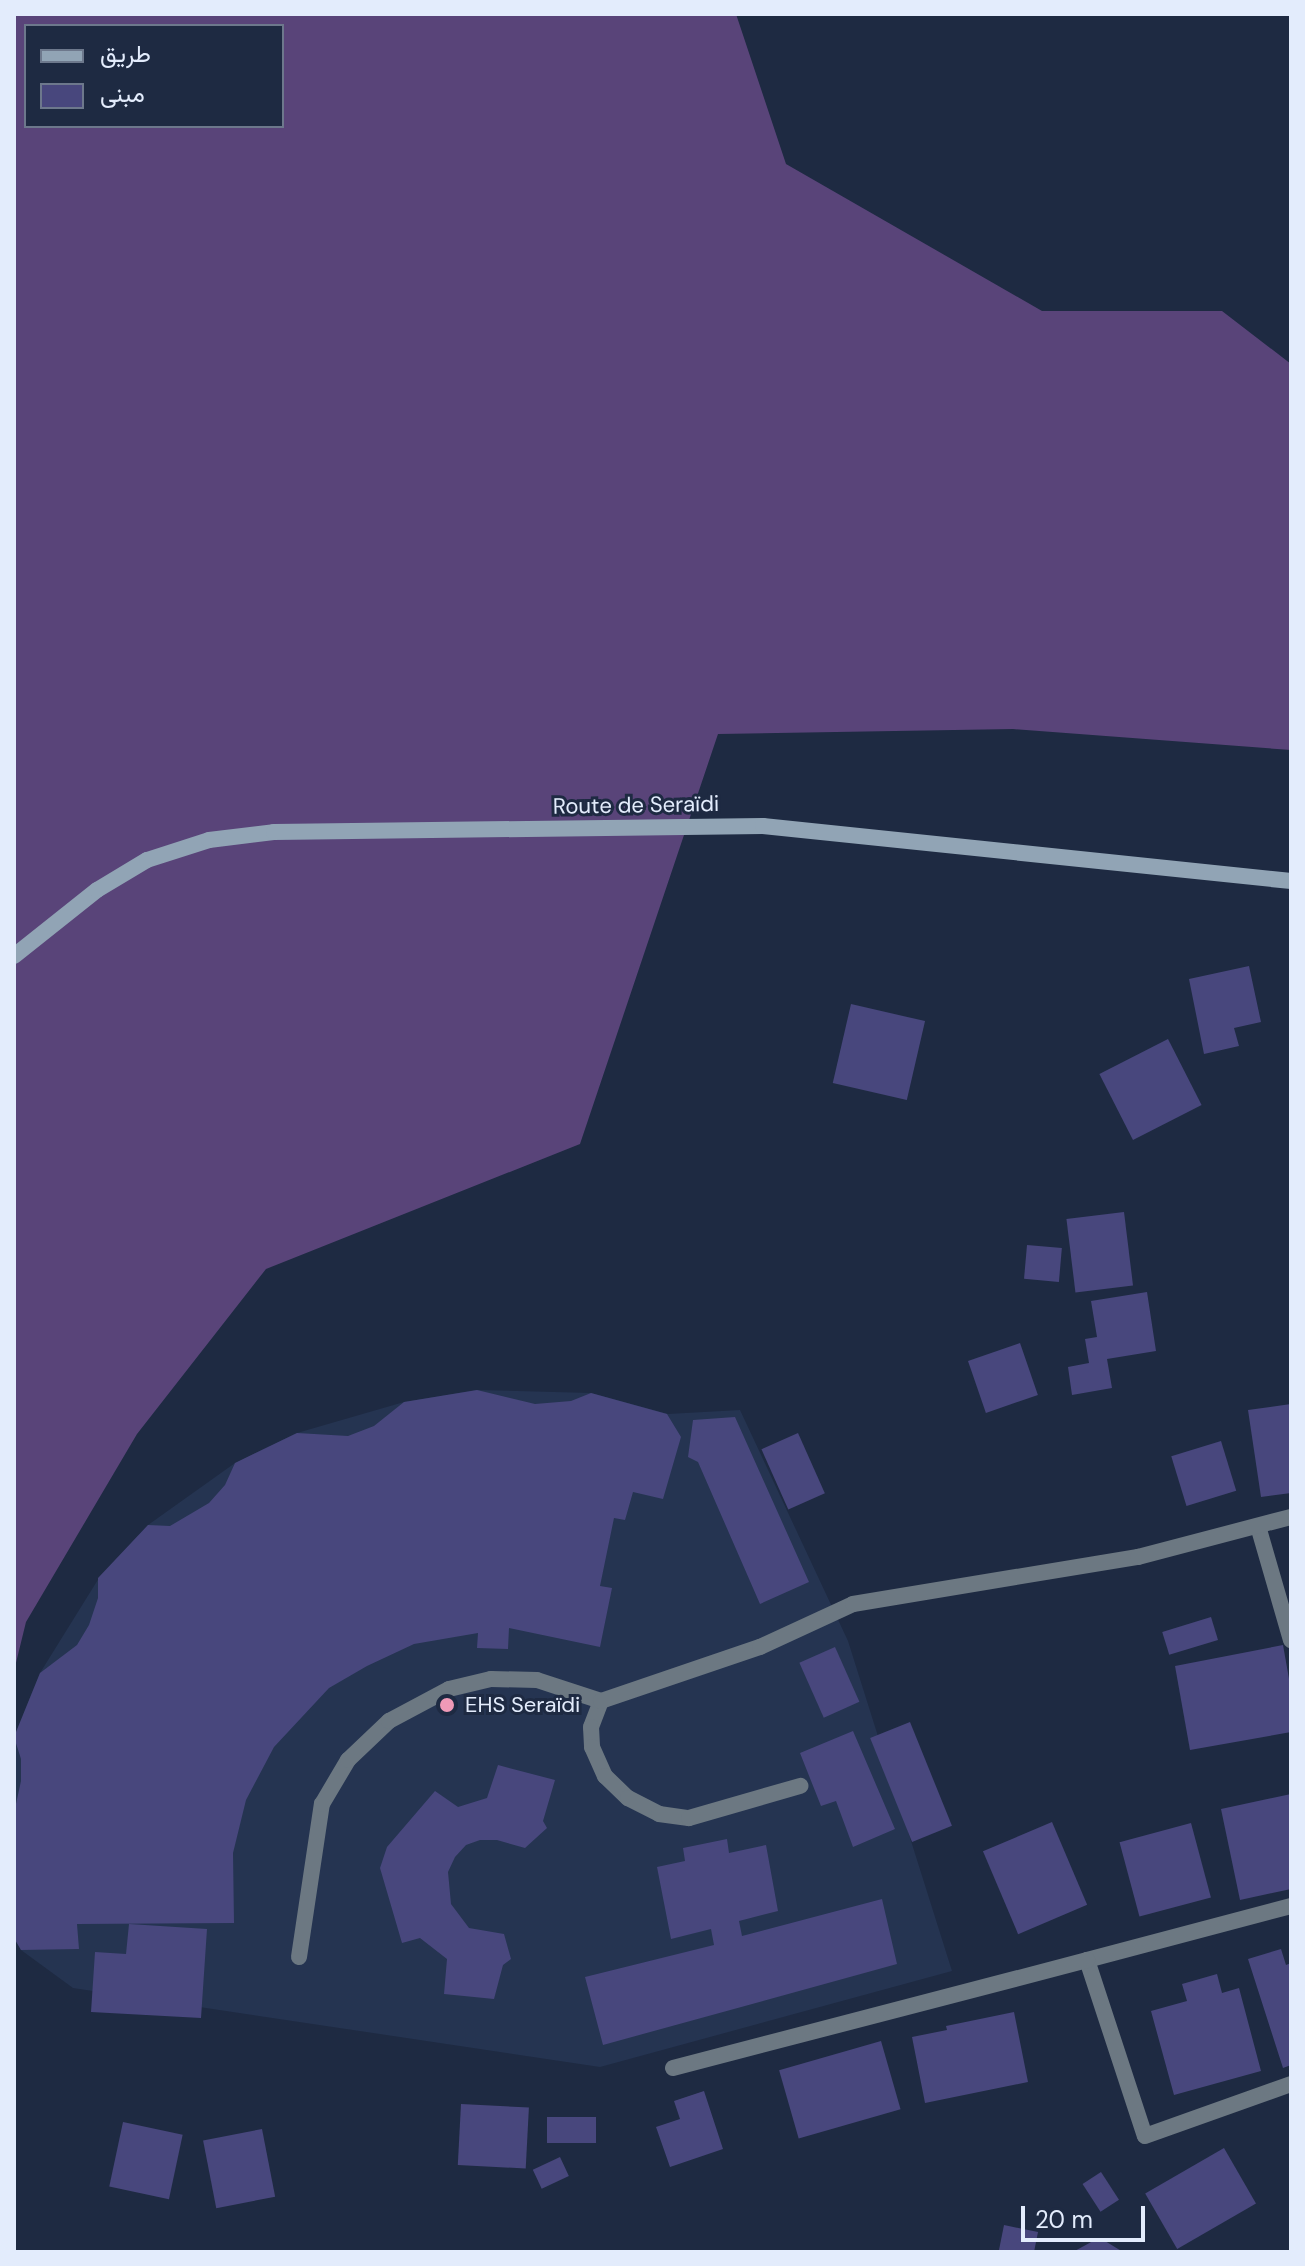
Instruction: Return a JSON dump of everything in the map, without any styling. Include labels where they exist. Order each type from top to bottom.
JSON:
[{"type":"main road","name":"Route de Seraïdi","points":[[14,956],[97,890],[147,860],[209,840],[274,832],[763,826],[1291,881]]},
{"type":"street","points":[[299,1957],[322,1804],[348,1760],[389,1721],[449,1689],[491,1679],[537,1680],[601,1701],[760,1647],[853,1604],[1138,1557],[1291,1517]]},
{"type":"street","points":[[1258,1526],[1291,1640]]},
{"type":"street","points":[[601,1701],[591,1727],[592,1747],[605,1776],[628,1798],[659,1814],[689,1818],[800,1786]]},
{"type":"street","points":[[673,2068],[1291,1906]]},
{"type":"street","points":[[1087,1960],[1145,2136],[1291,2084]]},
{"type":"shaded area","points":[[14,14],[736,14],[786,164],[1042,311],[1222,311],[1291,364],[1291,750],[1013,729],[718,734],[580,1144],[266,1269],[137,1434],[26,1622],[14,1671]]},
{"type":"shaded area","name":"EHS Seraïdi","points":[[477,1390],[591,1393],[668,1414],[740,1410],[848,1641],[952,1971],[600,2067],[73,1988],[21,1950],[14,1938],[14,1737],[40,1673],[99,1578],[148,1525],[235,1463],[297,1433],[404,1402]]},
{"type":"building","points":[[1249,966],[1261,1022],[1234,1028],[1239,1046],[1204,1054],[1189,979]]},
{"type":"building","points":[[851,1004],[925,1021],[907,1100],[833,1083]]},
{"type":"building","points":[[1168,1039],[1202,1105],[1133,1140],[1099,1074]]},
{"type":"building","points":[[1124,1212],[1133,1285],[1075,1293],[1066,1219]]},
{"type":"building","points":[[1027,1245],[1062,1248],[1059,1282],[1024,1279]]},
{"type":"building","points":[[1147,1292],[1156,1351],[1107,1359],[1112,1388],[1072,1395],[1068,1367],[1089,1363],[1085,1339],[1097,1337],[1091,1301]]},
{"type":"building","points":[[1020,1343],[1038,1395],[986,1413],[968,1361]]},
{"type":"building","points":[[477,1390],[535,1404],[571,1401],[591,1393],[667,1414],[681,1437],[663,1499],[633,1492],[625,1520],[614,1518],[600,1586],[612,1588],[600,1647],[509,1628],[508,1649],[477,1648],[478,1633],[414,1644],[367,1666],[329,1688],[274,1747],[246,1800],[233,1853],[234,1923],[77,1924],[79,1949],[21,1950],[14,1938],[14,1813],[21,1781],[21,1759],[14,1737],[40,1673],[77,1645],[89,1625],[98,1598],[98,1578],[148,1525],[170,1526],[209,1503],[225,1485],[235,1463],[297,1433],[348,1436],[374,1426],[404,1402]]},
{"type":"building","points":[[1291,1404],[1291,1493],[1261,1497],[1248,1410]]},
{"type":"building","points":[[735,1417],[809,1582],[760,1604],[698,1462],[688,1457],[693,1420]]},
{"type":"building","points":[[798,1433],[825,1493],[788,1510],[761,1449]]},
{"type":"building","points":[[1221,1441],[1236,1491],[1186,1506],[1171,1456]]},
{"type":"building","points":[[1211,1617],[1218,1640],[1169,1655],[1162,1632]]},
{"type":"building","points":[[1283,1645],[1291,1690],[1291,1732],[1190,1750],[1175,1666]]},
{"type":"building","points":[[835,1647],[859,1702],[824,1718],[799,1663]]},
{"type":"building","points":[[910,1722],[952,1826],[912,1842],[870,1738]]},
{"type":"building","points":[[853,1731],[895,1829],[853,1847],[836,1801],[821,1806],[800,1753]]},
{"type":"building","points":[[498,1765],[555,1780],[543,1821],[547,1828],[525,1848],[497,1840],[480,1840],[466,1845],[455,1857],[448,1872],[451,1904],[469,1928],[504,1934],[511,1959],[503,1965],[494,1999],[444,1994],[447,1959],[420,1938],[402,1943],[380,1868],[387,1847],[435,1791],[458,1807],[487,1798]]},
{"type":"building","points":[[1291,1794],[1291,1889],[1240,1900],[1221,1809]]},
{"type":"building","points":[[1052,1822],[1087,1905],[1018,1934],[983,1851]]},
{"type":"building","points":[[1191,1823],[1211,1897],[1139,1917],[1120,1842]]},
{"type":"building","points":[[727,1839],[729,1853],[766,1845],[778,1911],[739,1921],[742,1936],[882,1899],[897,1964],[603,2045],[585,1977],[714,1945],[711,1929],[671,1939],[657,1867],[685,1861],[683,1848]]},
{"type":"building","points":[[129,1924],[207,1929],[201,2018],[91,2012],[95,1952],[126,1954]]},
{"type":"building","points":[[1281,1949],[1286,1965],[1291,1963],[1291,2065],[1283,2068],[1248,1959]]},
{"type":"building","points":[[1217,1974],[1222,1993],[1239,1988],[1261,2071],[1174,2095],[1151,2011],[1187,2001],[1182,1984]]},
{"type":"building","points":[[1014,2012],[1028,2082],[925,2103],[912,2037],[947,2030],[946,2026]]},
{"type":"building","points":[[881,2041],[901,2109],[799,2138],[779,2070]]},
{"type":"building","points":[[704,2091],[723,2149],[670,2167],[656,2127],[680,2119],[674,2101]]},
{"type":"building","points":[[461,2104],[529,2108],[526,2168],[458,2165]]},
{"type":"building","points":[[547,2117],[596,2117],[596,2143],[547,2143]]},
{"type":"building","points":[[123,2122],[183,2135],[169,2199],[109,2187]]},
{"type":"building","points":[[262,2129],[275,2197],[216,2208],[203,2140]]},
{"type":"building","points":[[1224,2148],[1256,2203],[1177,2249],[1145,2194]]},
{"type":"building","points":[[560,2157],[569,2176],[542,2189],[533,2170]]},
{"type":"building","points":[[1101,2172],[1119,2200],[1101,2212],[1083,2184]]},
{"type":"building","points":[[1004,2225],[1038,2232],[1034,2252],[999,2250]]},
{"type":"building","points":[[1093,2241],[1105,2241],[1123,2252],[1073,2252]]},
{"type":"place","name":"EHS Seraïdi","points":[[447,1705]]}]
